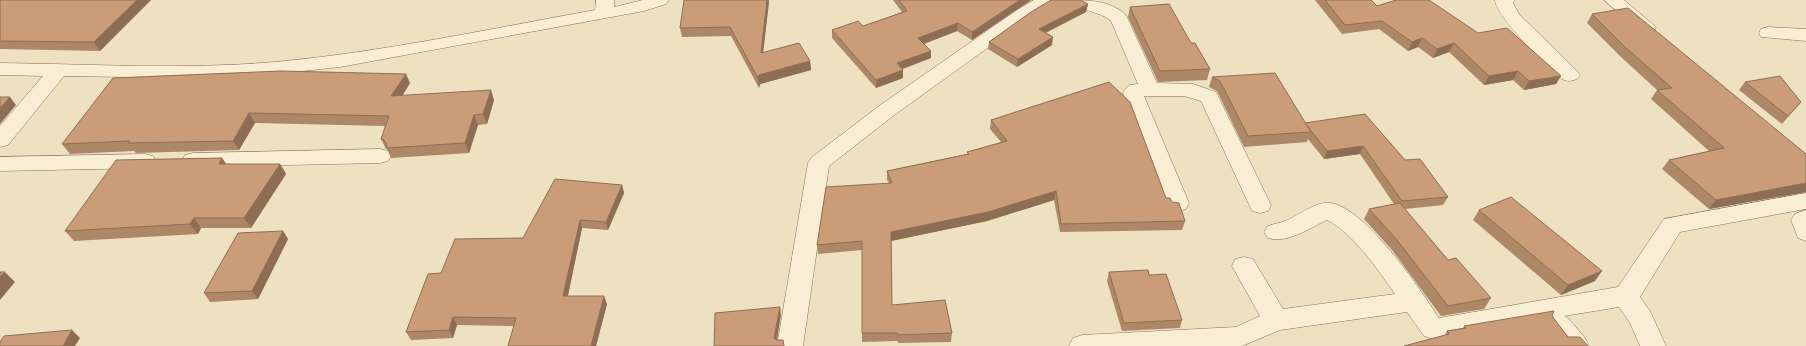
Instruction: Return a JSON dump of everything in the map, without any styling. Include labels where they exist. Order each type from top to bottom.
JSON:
[{"type":"street","points":[[0,69],[192,72],[274,68],[354,58],[605,7],[644,6],[660,0]]},
{"type":"street","points":[[790,346],[819,163],[886,111],[1023,14],[1047,0]]},
{"type":"street","points":[[1080,0],[1086,4],[1109,12],[1119,19],[1150,89]]},
{"type":"street","points":[[1506,0],[1503,2],[1505,8],[1517,23],[1570,74]]},
{"type":"street","points":[[1613,0],[1662,39]]},
{"type":"street","points":[[1768,33],[1806,35]]},
{"type":"street","points":[[0,140],[59,70]]},
{"type":"street","points":[[1178,203],[1134,98],[1134,92],[1136,90],[1189,90],[1201,92],[1209,97],[1260,205]]},
{"type":"street","points":[[0,164],[380,156]]},
{"type":"street","points":[[1276,232],[1292,227],[1324,212],[1330,211],[1339,216],[1361,236],[1380,257],[1414,301],[1433,329],[1625,296],[1631,290],[1672,225],[1806,201]]},
{"type":"street","points":[[1806,218],[1803,220],[1806,232]]},
{"type":"street","points":[[1244,266],[1276,320]]},
{"type":"street","points":[[1625,296],[1641,318],[1653,346]]},
{"type":"street","points":[[1082,346],[1238,337],[1276,320],[1414,301]]},
{"type":"street","points":[[1559,324],[1576,346]]},
{"type":"building","points":[[0,0],[137,0],[94,42],[0,41]]},
{"type":"building","points":[[684,0],[767,0],[761,53],[799,43],[810,61],[759,75],[758,78],[730,27],[680,28]]},
{"type":"building","points":[[899,0],[1020,0],[972,32],[958,23],[918,38],[931,51],[897,63],[903,70],[876,80],[832,30],[858,21],[863,26],[907,11]]},
{"type":"building","points":[[1051,0],[1081,0],[1088,4],[1039,29],[1053,37],[1018,59],[989,42],[1031,12]]},
{"type":"building","points":[[1325,0],[1371,0],[1377,6],[1396,0],[1429,0],[1478,33],[1507,28],[1561,76],[1529,81],[1518,71],[1489,76],[1454,43],[1437,49],[1422,38],[1412,42],[1382,21],[1345,25]]},
{"type":"building","points":[[1169,4],[1191,43],[1195,43],[1210,69],[1160,71],[1130,7]]},
{"type":"building","points":[[1628,8],[1806,154],[1806,183],[1716,200],[1669,160],[1724,148],[1657,90],[1672,88],[1626,48],[1592,14]]},
{"type":"building","points":[[281,71],[406,74],[391,96],[491,90],[483,114],[474,115],[465,143],[387,148],[384,140],[381,139],[389,116],[249,113],[233,141],[128,143],[130,141],[62,144],[113,78]]},
{"type":"building","points":[[1275,73],[1311,132],[1248,136],[1220,81],[1212,77]]},
{"type":"building","points":[[1780,76],[1801,102],[1788,116],[1745,82]]},
{"type":"building","points":[[1109,82],[1130,102],[1166,198],[1170,198],[1172,202],[1179,203],[1185,221],[1061,224],[1056,191],[988,212],[891,232],[892,305],[945,300],[952,333],[898,335],[898,333],[862,333],[862,241],[817,245],[826,187],[892,183],[887,171],[969,154],[967,152],[1007,141],[991,120]]},
{"type":"building","points":[[0,97],[10,97],[0,108]]},
{"type":"building","points":[[1365,114],[1405,160],[1420,159],[1448,197],[1402,201],[1363,146],[1327,151],[1305,123]]},
{"type":"building","points":[[222,158],[219,164],[280,164],[244,218],[194,218],[190,224],[65,231],[116,160]]},
{"type":"building","points":[[555,179],[622,185],[606,222],[580,220],[563,296],[604,296],[591,346],[508,346],[516,318],[453,317],[449,330],[406,332],[428,274],[441,273],[455,239],[523,238]]},
{"type":"building","points":[[1511,197],[1602,271],[1568,285],[1479,210]]},
{"type":"building","points":[[1400,203],[1448,260],[1456,258],[1491,298],[1448,306],[1397,240],[1369,209]]},
{"type":"building","points":[[283,231],[252,291],[204,293],[238,233]]},
{"type":"building","points":[[1148,270],[1149,275],[1166,274],[1182,320],[1124,323],[1109,272]]},
{"type":"building","points":[[0,272],[5,272],[0,277]]},
{"type":"building","points":[[780,307],[774,338],[776,340],[783,340],[784,346],[714,346],[715,313]]},
{"type":"building","points":[[1554,311],[1552,316],[1568,337],[1580,337],[1588,346],[1404,346],[1449,334],[1447,331],[1466,328],[1464,326]]},
{"type":"building","points":[[72,330],[63,346],[0,346],[0,342],[4,336]]}]
